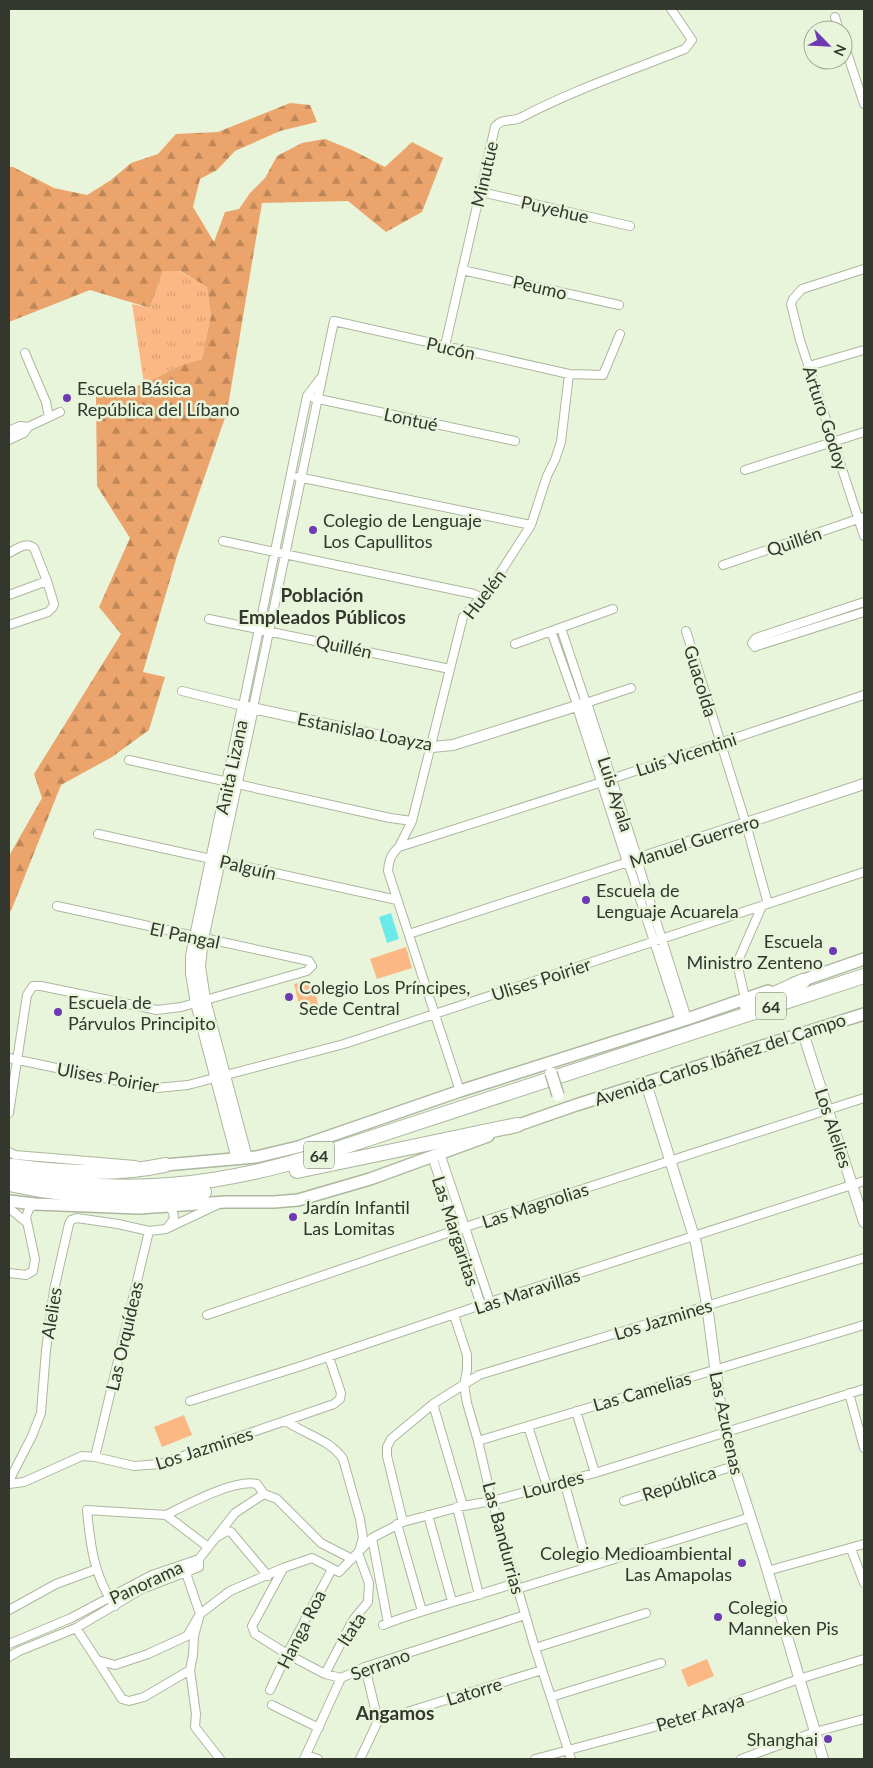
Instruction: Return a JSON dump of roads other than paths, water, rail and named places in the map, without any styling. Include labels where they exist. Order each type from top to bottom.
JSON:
[{"type":"highway","name":"Avenida Carlos Ibáñez del Campo","points":[[9,1173],[63,1183],[131,1187],[188,1184],[237,1177],[296,1162],[864,976]]},
{"type":"highway","points":[[678,1037],[803,981]]},
{"type":"highway","name":"Avenida Carlos Ibáñez del Campo","points":[[9,1184],[86,1196],[146,1197],[219,1190],[297,1171],[864,985]]},
{"type":"highway","points":[[297,1171],[517,1126]]},
{"type":"highway","points":[[9,1166],[111,1173],[138,1171],[165,1165]]},
{"type":"main road","points":[[165,1165],[273,1154],[308,1144],[460,1091],[684,1020],[864,959]]},
{"type":"main road","name":"Avenida Carlos Ibáñez del Campo","points":[[9,1201],[130,1208],[298,1200],[370,1179],[576,1105],[864,1014]]},
{"type":"main road","points":[[551,1073],[558,1060]]},
{"type":"main road","points":[[539,1067],[551,1073],[558,1095],[556,1105],[549,1114]]},
{"type":"main road","name":"Avenida Carlos Ibáñez del Campo","points":[[558,1095],[564,1101],[576,1105]]},
{"type":"street","name":"Minutue","points":[[445,346],[495,127],[503,120],[520,119],[564,98],[684,49],[692,40],[671,9]]},
{"type":"street","points":[[853,70],[864,104]]},
{"type":"street","name":"Puyehue","points":[[480,192],[630,226]]},
{"type":"street","name":"Arturo Godoy","points":[[864,269],[802,289],[791,304],[800,340],[861,518],[864,536]]},
{"type":"street","name":"Peumo","points":[[462,270],[619,305]]},
{"type":"street","name":"Pucón","points":[[334,321],[569,374],[603,375],[620,334]]},
{"type":"street","name":"Anita Lizana","points":[[248,707],[269,631],[334,321]]},
{"type":"street","points":[[809,366],[864,350]]},
{"type":"street","points":[[25,353],[46,402],[49,417]]},
{"type":"street","name":"Huelén","points":[[460,1091],[388,871],[390,857],[412,821],[463,617],[491,587],[531,525],[547,476],[561,442],[569,374]]},
{"type":"street","name":"Anita Lizana","points":[[242,1158],[201,1001],[191,974],[191,956],[199,938],[248,707],[260,629],[307,396],[321,378]]},
{"type":"street","name":"Lontué","points":[[307,396],[515,441]]},
{"type":"street","points":[[9,431],[20,426],[28,427],[60,412]]},
{"type":"street","points":[[9,440],[24,434],[28,427]]},
{"type":"street","points":[[745,470],[864,432]]},
{"type":"street","points":[[291,476],[531,525]]},
{"type":"street","name":"Quillén","points":[[723,565],[861,518]]},
{"type":"street","points":[[223,540],[474,594],[482,598]]},
{"type":"street","points":[[9,553],[26,545],[32,546],[53,600],[52,609],[9,625]]},
{"type":"street","points":[[9,595],[47,581]]},
{"type":"street","points":[[864,602],[756,638],[752,643],[754,646],[758,646],[864,612]]},
{"type":"street","points":[[515,644],[613,609]]},
{"type":"street","name":"Quillén","points":[[209,619],[450,669]]},
{"type":"street","name":"Luis Ayala","points":[[561,628],[582,705],[633,861],[663,939],[684,1020]]},
{"type":"street","name":"Luis Ayala","points":[[551,631],[582,705]]},
{"type":"street","name":"Guacolda","points":[[686,631],[746,824],[765,905]]},
{"type":"street","name":"Estanislao Loayza","points":[[182,691],[432,747],[453,745],[631,688]]},
{"type":"street","name":"Luis Vicentini","points":[[396,849],[864,696]]},
{"type":"street","points":[[129,760],[390,818],[412,821]]},
{"type":"street","name":"Manuel Guerrero","points":[[409,934],[864,784]]},
{"type":"street","name":"Palguín","points":[[98,834],[397,900]]},
{"type":"street","name":"Luis Ayala","points":[[633,861],[654,942],[684,1020]]},
{"type":"street","name":"Ulises Poirier","points":[[9,1058],[149,1087],[188,1085],[344,1044],[864,872]]},
{"type":"street","points":[[745,998],[737,963],[765,905]]},
{"type":"street","name":"El Pangal","points":[[57,906],[309,961],[312,966],[306,971],[201,1001]]},
{"type":"street","points":[[9,1113],[27,995],[33,986],[41,986],[157,1010],[201,1001]]},
{"type":"street","name":"Los Alelies","points":[[803,1033],[864,1222]]},
{"type":"street","name":"Las Azucenas","points":[[646,1083],[694,1236],[707,1305],[726,1432],[734,1466],[823,1759]]},
{"type":"street","name":"Las Magnolias","points":[[207,1316],[460,1229],[864,1098]]},
{"type":"street","points":[[9,1152],[15,1155],[75,1160],[165,1165]]},
{"type":"street","name":"Las Margaritas","points":[[436,1155],[460,1229],[481,1305]]},
{"type":"street","name":"Las Maravillas","points":[[190,1400],[329,1357],[490,1302],[864,1181]]},
{"type":"street","points":[[149,1231],[166,1229],[225,1202]]},
{"type":"street","points":[[9,1272],[26,1275],[33,1271],[34,1259],[26,1222],[29,1209],[35,1204]]},
{"type":"street","points":[[166,1229],[174,1219],[173,1212],[168,1206]]},
{"type":"street","points":[[9,1208],[26,1222]]},
{"type":"street","name":"Alelies","points":[[9,1481],[32,1436],[41,1413],[45,1359],[54,1290],[71,1220],[77,1218],[149,1231]]},
{"type":"street","name":"Las Margaritas","points":[[460,1229],[490,1302]]},
{"type":"street","name":"Las Orquídeas","points":[[95,1457],[149,1231]]},
{"type":"street","name":"Los Jazmines","points":[[400,1523],[387,1456],[387,1447],[391,1439],[433,1404],[479,1375],[864,1258]]},
{"type":"street","name":"Las Bandurrias","points":[[454,1315],[467,1355],[464,1385],[467,1403],[492,1501],[516,1586],[571,1759]]},
{"type":"street","name":"Las Camelias","points":[[478,1441],[864,1324]]},
{"type":"street","name":"Los Jazmines","points":[[9,1484],[24,1482],[82,1456],[134,1466],[160,1464],[334,1404],[340,1399],[341,1393],[329,1357]]},
{"type":"street","name":"Lourdes","points":[[332,1568],[339,1572],[372,1538],[400,1523],[460,1506],[492,1501],[595,1473],[864,1389]]},
{"type":"street","points":[[849,1393],[864,1448]]},
{"type":"street","points":[[433,1404],[460,1506],[479,1595]]},
{"type":"street","points":[[576,1410],[595,1473]]},
{"type":"street","points":[[286,1421],[330,1446],[338,1452],[343,1460],[360,1519],[363,1538],[358,1553]]},
{"type":"street","points":[[528,1426],[547,1486]]},
{"type":"street","name":"República","points":[[624,1501],[734,1466]]},
{"type":"street","points":[[564,1481],[588,1567]]},
{"type":"street","points":[[115,1606],[109,1598],[97,1569],[91,1548],[87,1510],[166,1514],[217,1491],[250,1482],[258,1484],[264,1494],[277,1499],[321,1543],[352,1559]]},
{"type":"street","name":"Panorama","points":[[9,1644],[71,1618],[152,1575],[199,1558],[235,1513],[264,1494]]},
{"type":"street","points":[[166,1514],[208,1547]]},
{"type":"street","points":[[428,1515],[452,1601]]},
{"type":"street","points":[[372,1538],[386,1624],[452,1601],[588,1567],[751,1517]]},
{"type":"street","points":[[400,1523],[422,1611]]},
{"type":"street","points":[[216,1537],[227,1531],[231,1532],[268,1576]]},
{"type":"street","points":[[767,1571],[864,1544]]},
{"type":"street","points":[[851,1548],[864,1583]]},
{"type":"street","name":"Itata","points":[[325,1674],[353,1620],[368,1602],[369,1584],[358,1553]]},
{"type":"street","points":[[9,1657],[19,1651],[76,1628],[142,1589],[199,1567],[199,1558]]},
{"type":"street","points":[[97,1660],[115,1665],[148,1654],[187,1636],[200,1614],[230,1591],[283,1568],[312,1558],[332,1568]]},
{"type":"street","name":"Serrano","points":[[283,1568],[252,1626],[255,1634],[325,1674],[341,1678],[365,1667],[525,1615]]},
{"type":"street","name":"Hanga Roa","points":[[270,1690],[332,1568]]},
{"type":"street","points":[[9,1610],[56,1584],[97,1569]]},
{"type":"street","points":[[186,1573],[200,1614],[194,1636],[190,1670],[196,1714],[195,1727],[220,1759]]},
{"type":"street","points":[[535,1648],[646,1613]]},
{"type":"street","points":[[76,1628],[122,1699],[129,1701],[144,1697],[190,1670]]},
{"type":"street","name":"Peter Araya","points":[[535,1759],[695,1716],[798,1679],[864,1660]]},
{"type":"street","points":[[551,1697],[660,1663]]},
{"type":"street","points":[[360,1759],[378,1721],[365,1667]]},
{"type":"street","name":"Latorre","points":[[378,1721],[542,1670]]},
{"type":"street","points":[[318,1759],[305,1757],[341,1678]]},
{"type":"street","points":[[272,1704],[319,1728]]},
{"type":"street","points":[[741,1759],[815,1732],[864,1719]]},
{"type":"water","points":[[391,913],[399,939],[387,943],[379,917]]},
{"type":"place","name":"Escuela Básica República del Líbano","points":[[67,398]]},
{"type":"place","name":"Colegio de Lenguaje Los Capullitos","points":[[313,530]]},
{"type":"place","name":"Escuela de Lenguaje Acuarela","points":[[586,900]]},
{"type":"place","name":"Escuela Ministro Zenteno","points":[[833,951]]},
{"type":"place","name":"Colegio Los Príncipes, Sede Central","points":[[289,997]]},
{"type":"place","name":"Escuela de Párvulos Principito","points":[[58,1012]]},
{"type":"place","name":"Jardín Infantil Las Lomitas","points":[[293,1217]]},
{"type":"place","name":"Colegio Medioambiental Las Amapolas","points":[[742,1563]]},
{"type":"place","name":"Colegio Manneken Pis","points":[[718,1617]]},
{"type":"place","name":"Shanghai","points":[[828,1739]]},
{"type":"district","name":"Población Empleados Públicos","points":[[322,605]]},
{"type":"district","name":"Angamos","points":[[395,1712]]}]
